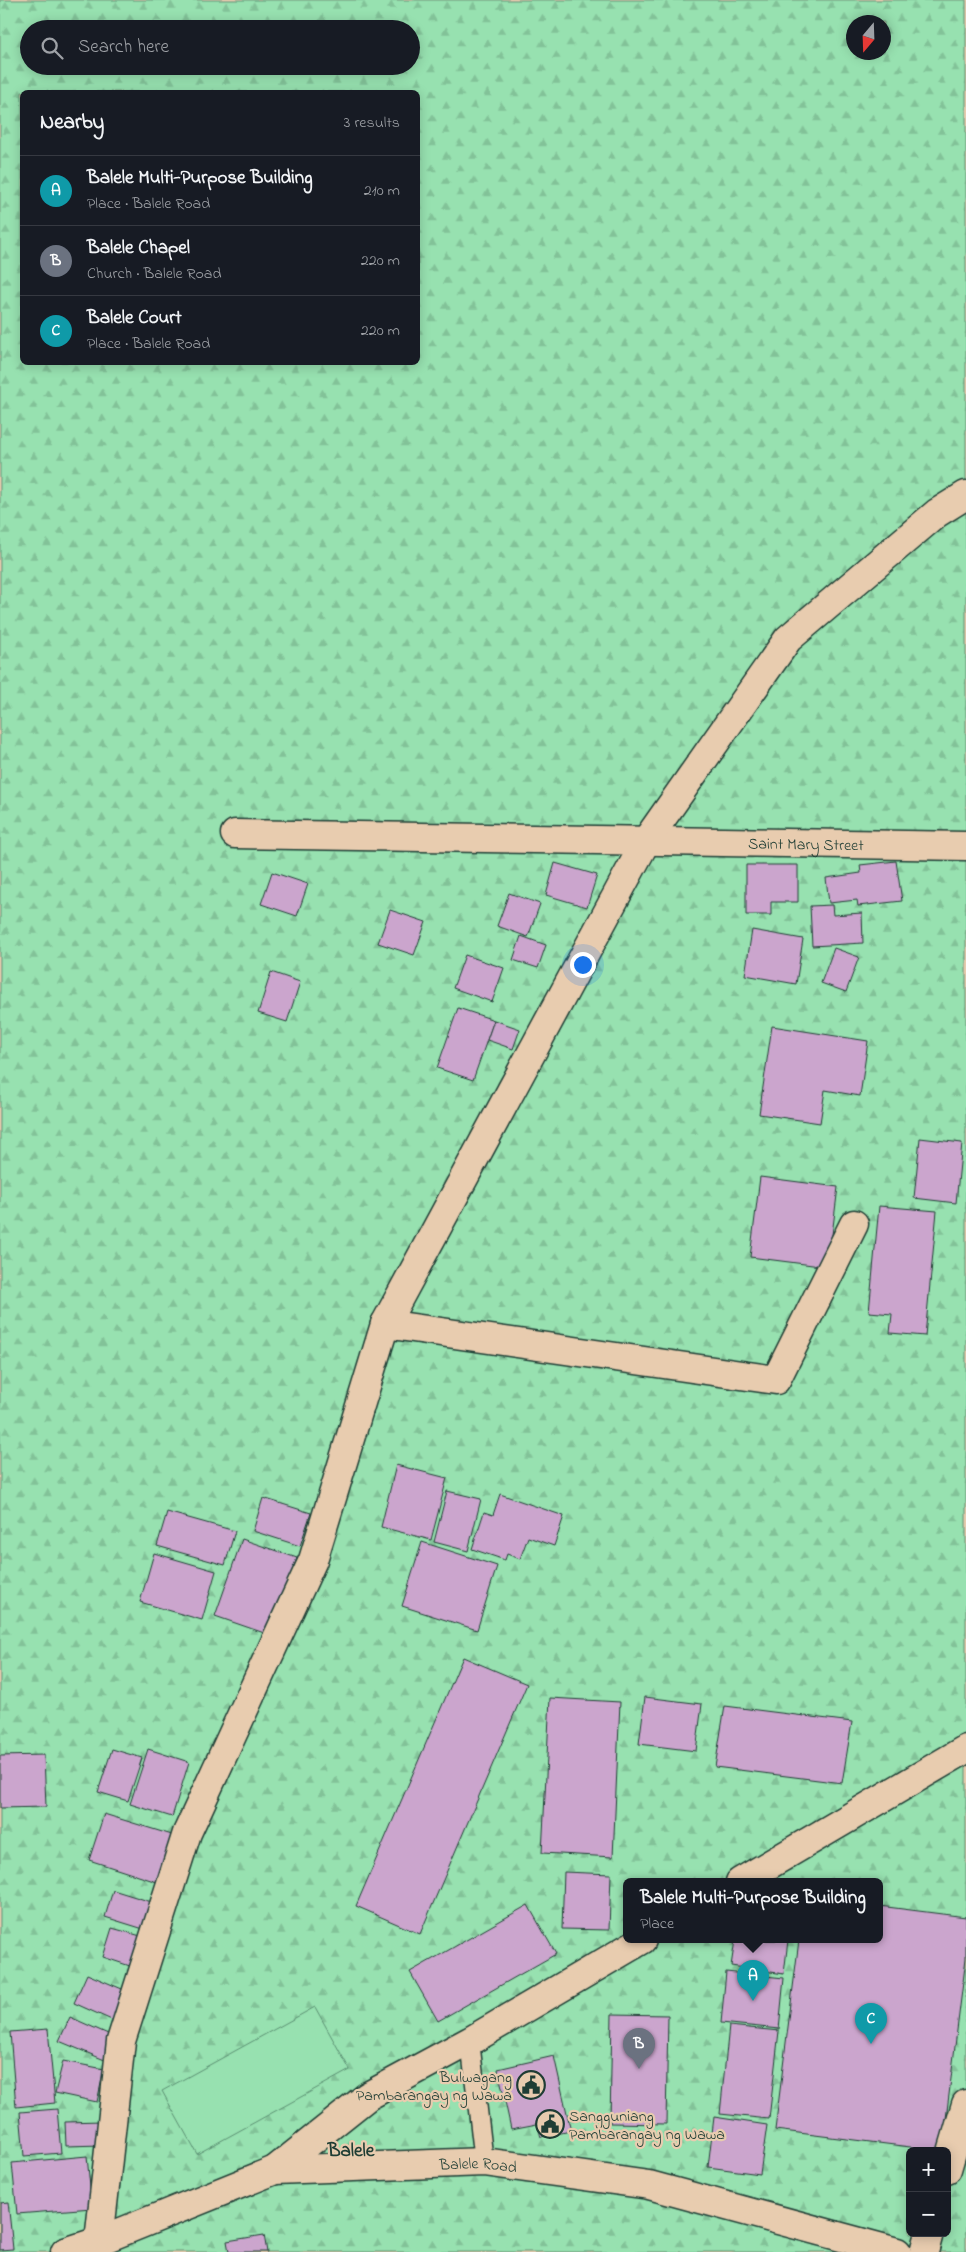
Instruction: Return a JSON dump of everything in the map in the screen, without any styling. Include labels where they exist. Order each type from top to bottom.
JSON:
[{"type":"street","points":[[99,2241],[121,2041],[187,1834],[313,1560],[385,1324],[646,841],[788,639],[937,512],[966,494]]},
{"type":"street","name":"Saint Mary Street","points":[[235,834],[966,846]]},
{"type":"street","points":[[385,1324],[776,1380],[854,1224]]},
{"type":"street","points":[[747,1878],[966,1749]]},
{"type":"street","points":[[275,2170],[368,2096],[470,2041],[637,1943]]},
{"type":"street","points":[[951,2155],[966,2104]]},
{"type":"street","name":"Balele Road","points":[[65,2252],[99,2241],[275,2170],[484,2162],[649,2185],[897,2252]]},
{"type":"street","points":[[924,2252],[928,2237]]},
{"type":"lane","points":[[470,2041],[484,2162]]},
{"type":"green space","points":[[0,0],[966,0],[966,2252],[0,2252]]},
{"type":"green space","points":[[315,2007],[350,2070],[197,2154],[162,2091]]},
{"type":"building","points":[[896,861],[902,901],[858,906],[857,900],[829,903],[826,878],[861,873],[860,865]]},
{"type":"building","points":[[555,863],[597,875],[587,907],[546,895]]},
{"type":"building","points":[[746,865],[798,865],[798,902],[771,902],[771,915],[746,915]]},
{"type":"building","points":[[272,872],[308,884],[297,916],[261,904]]},
{"type":"building","points":[[509,893],[540,904],[528,937],[497,926]]},
{"type":"building","points":[[832,905],[833,915],[862,913],[863,943],[812,946],[810,906]]},
{"type":"building","points":[[390,910],[426,922],[414,955],[378,943]]},
{"type":"building","points":[[752,930],[803,939],[796,984],[745,975]]},
{"type":"building","points":[[521,936],[546,945],[538,968],[513,960]]},
{"type":"building","points":[[834,948],[859,957],[846,992],[821,983]]},
{"type":"building","points":[[465,955],[504,968],[492,1002],[453,988]]},
{"type":"building","points":[[271,972],[300,982],[287,1022],[258,1013]]},
{"type":"building","points":[[458,1008],[494,1020],[473,1080],[437,1068]]},
{"type":"building","points":[[494,1020],[520,1029],[513,1049],[487,1040]]},
{"type":"building","points":[[772,1026],[868,1041],[860,1096],[825,1090],[820,1123],[759,1114]]},
{"type":"building","points":[[920,1138],[962,1143],[956,1203],[914,1198]]},
{"type":"building","points":[[760,1177],[838,1187],[828,1267],[750,1257]]},
{"type":"building","points":[[879,1206],[937,1211],[925,1336],[890,1333],[892,1314],[869,1312]]},
{"type":"building","points":[[396,1465],[447,1478],[431,1540],[381,1527]]},
{"type":"building","points":[[447,1491],[481,1499],[468,1551],[434,1542]]},
{"type":"building","points":[[500,1494],[564,1516],[554,1546],[528,1537],[520,1559],[507,1554],[505,1560],[472,1549],[484,1512],[493,1515]]},
{"type":"building","points":[[263,1498],[311,1513],[300,1546],[253,1531]]},
{"type":"building","points":[[167,1512],[235,1531],[225,1565],[157,1546]]},
{"type":"building","points":[[242,1539],[297,1558],[270,1635],[215,1616]]},
{"type":"building","points":[[422,1542],[497,1566],[477,1630],[402,1606]]},
{"type":"building","points":[[154,1553],[216,1571],[202,1620],[140,1602]]},
{"type":"building","points":[[463,1657],[527,1684],[420,1934],[356,1906]]},
{"type":"building","points":[[645,1697],[702,1704],[696,1751],[639,1744]]},
{"type":"building","points":[[550,1698],[620,1702],[613,1857],[542,1853]]},
{"type":"building","points":[[725,1706],[852,1722],[842,1783],[715,1767]]},
{"type":"building","points":[[112,1749],[142,1758],[128,1801],[98,1792]]},
{"type":"building","points":[[148,1749],[189,1762],[172,1817],[130,1804]]},
{"type":"building","points":[[44,1755],[46,1807],[0,1808],[0,1756]]},
{"type":"building","points":[[104,1814],[172,1835],[157,1882],[89,1860]]},
{"type":"building","points":[[564,1872],[611,1874],[609,1930],[562,1929]]},
{"type":"building","points":[[113,1890],[158,1904],[150,1931],[105,1917]]},
{"type":"building","points":[[528,1905],[556,1954],[438,2021],[410,1972]]},
{"type":"building","points":[[883,1907],[966,1917],[966,1958],[942,2147],[910,2147],[775,2130],[799,1943],[883,1943]]},
{"type":"building","points":[[112,1928],[148,1938],[139,1969],[103,1957]]},
{"type":"building","points":[[735,1943],[788,1943],[784,1974],[731,1966]]},
{"type":"building","points":[[726,1972],[784,1978],[779,2029],[721,2023]]},
{"type":"building","points":[[87,1974],[129,1992],[116,2022],[74,2003]]},
{"type":"building","points":[[612,2014],[668,2015],[666,2124],[610,2123]]},
{"type":"building","points":[[70,2017],[117,2038],[107,2061],[59,2041]]},
{"type":"building","points":[[729,2026],[779,2031],[769,2119],[720,2114]]},
{"type":"building","points":[[48,2029],[55,2103],[16,2107],[10,2032]]},
{"type":"building","name":"Bulwagang Pambarangay ng Wawa","points":[[554,2056],[571,2131],[541,2137],[537,2124],[511,2129],[498,2069]]},
{"type":"building","points":[[63,2061],[104,2069],[97,2102],[55,2093]]},
{"type":"building","points":[[57,2109],[61,2153],[24,2156],[20,2112]]},
{"type":"building","points":[[714,2117],[767,2125],[760,2174],[708,2167]]},
{"type":"building","points":[[102,2121],[102,2145],[66,2146],[65,2122]]},
{"type":"building","points":[[87,2156],[92,2208],[17,2214],[12,2163]]},
{"type":"building","points":[[8,2202],[13,2249],[0,2250],[0,2203]]},
{"type":"building","points":[[264,2235],[267,2252],[229,2252],[227,2241]]},
{"type":"place","name":"Balele Multi-Purpose Building","points":[[753,2001]]},
{"type":"place","name":"Balele Court","points":[[871,2044]]},
{"type":"place","name":"Balele Chapel","points":[[639,2069]]},
{"type":"place","name":"Bulwagang Pambarangay ng Wawa","points":[[531,2085]]},
{"type":"place","name":"Sangguniang Pambarangay ng Wawa","points":[[550,2124]]},
{"type":"district","name":"Balele","points":[[351,2149]]}]
